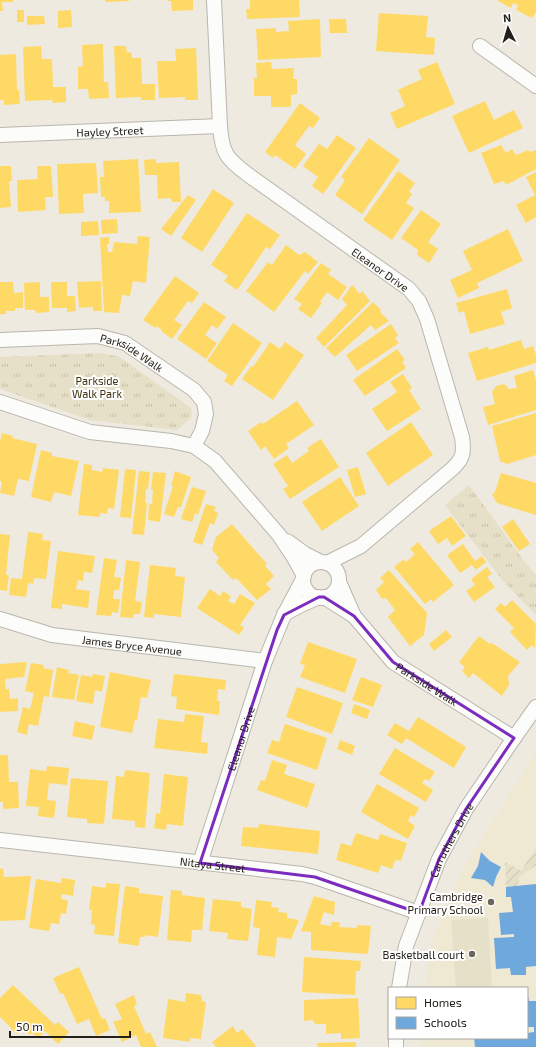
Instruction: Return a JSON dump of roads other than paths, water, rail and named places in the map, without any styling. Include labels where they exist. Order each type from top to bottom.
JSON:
[{"type":"street","name":"Eleanor Drive","points":[[214,0],[220,126],[222,143],[226,154],[233,163],[409,290],[419,301],[427,319],[462,437],[463,456],[458,464],[361,546],[324,563]]},
{"type":"street","points":[[480,46],[536,86]]},
{"type":"street","name":"Hayley Street","points":[[0,135],[220,126]]},
{"type":"street","name":"Parkside Walk","points":[[0,340],[98,336],[125,344],[194,390],[204,402],[206,414],[202,432],[194,446]]},
{"type":"street","points":[[0,402],[90,432],[171,441],[194,446],[214,461],[279,535],[293,556],[304,578]]},
{"type":"street","points":[[279,535],[305,554],[332,566],[339,579],[333,593],[301,605],[284,615]]},
{"type":"street","name":"Eleanor Drive","points":[[339,579],[361,546]]},
{"type":"street","points":[[321,597],[309,593],[304,584],[304,578],[306,569],[310,566],[316,563],[324,563]]},
{"type":"street","name":"Eleanor Drive","points":[[200,863],[265,661],[284,615],[304,578]]},
{"type":"street","name":"Parkside Walk","points":[[339,579],[354,616],[393,662],[514,738]]},
{"type":"street","name":"Parkside Walk","points":[[321,597],[354,616]]},
{"type":"street","name":"James Bryce Avenue","points":[[0,619],[52,635],[265,661]]},
{"type":"street","name":"Carruthers Drive","points":[[399,987],[406,946],[439,859],[462,815],[536,707]]},
{"type":"street","name":"Nitaya Street","points":[[0,840],[315,876],[419,913]]},
{"type":"place","name":"Cambridge Primary School","points":[[491,902]]},
{"type":"place","name":"Basketball court","points":[[472,954]]},
{"type":"park label","name":"Parkside Walk Park","points":[[97,386]]}]
